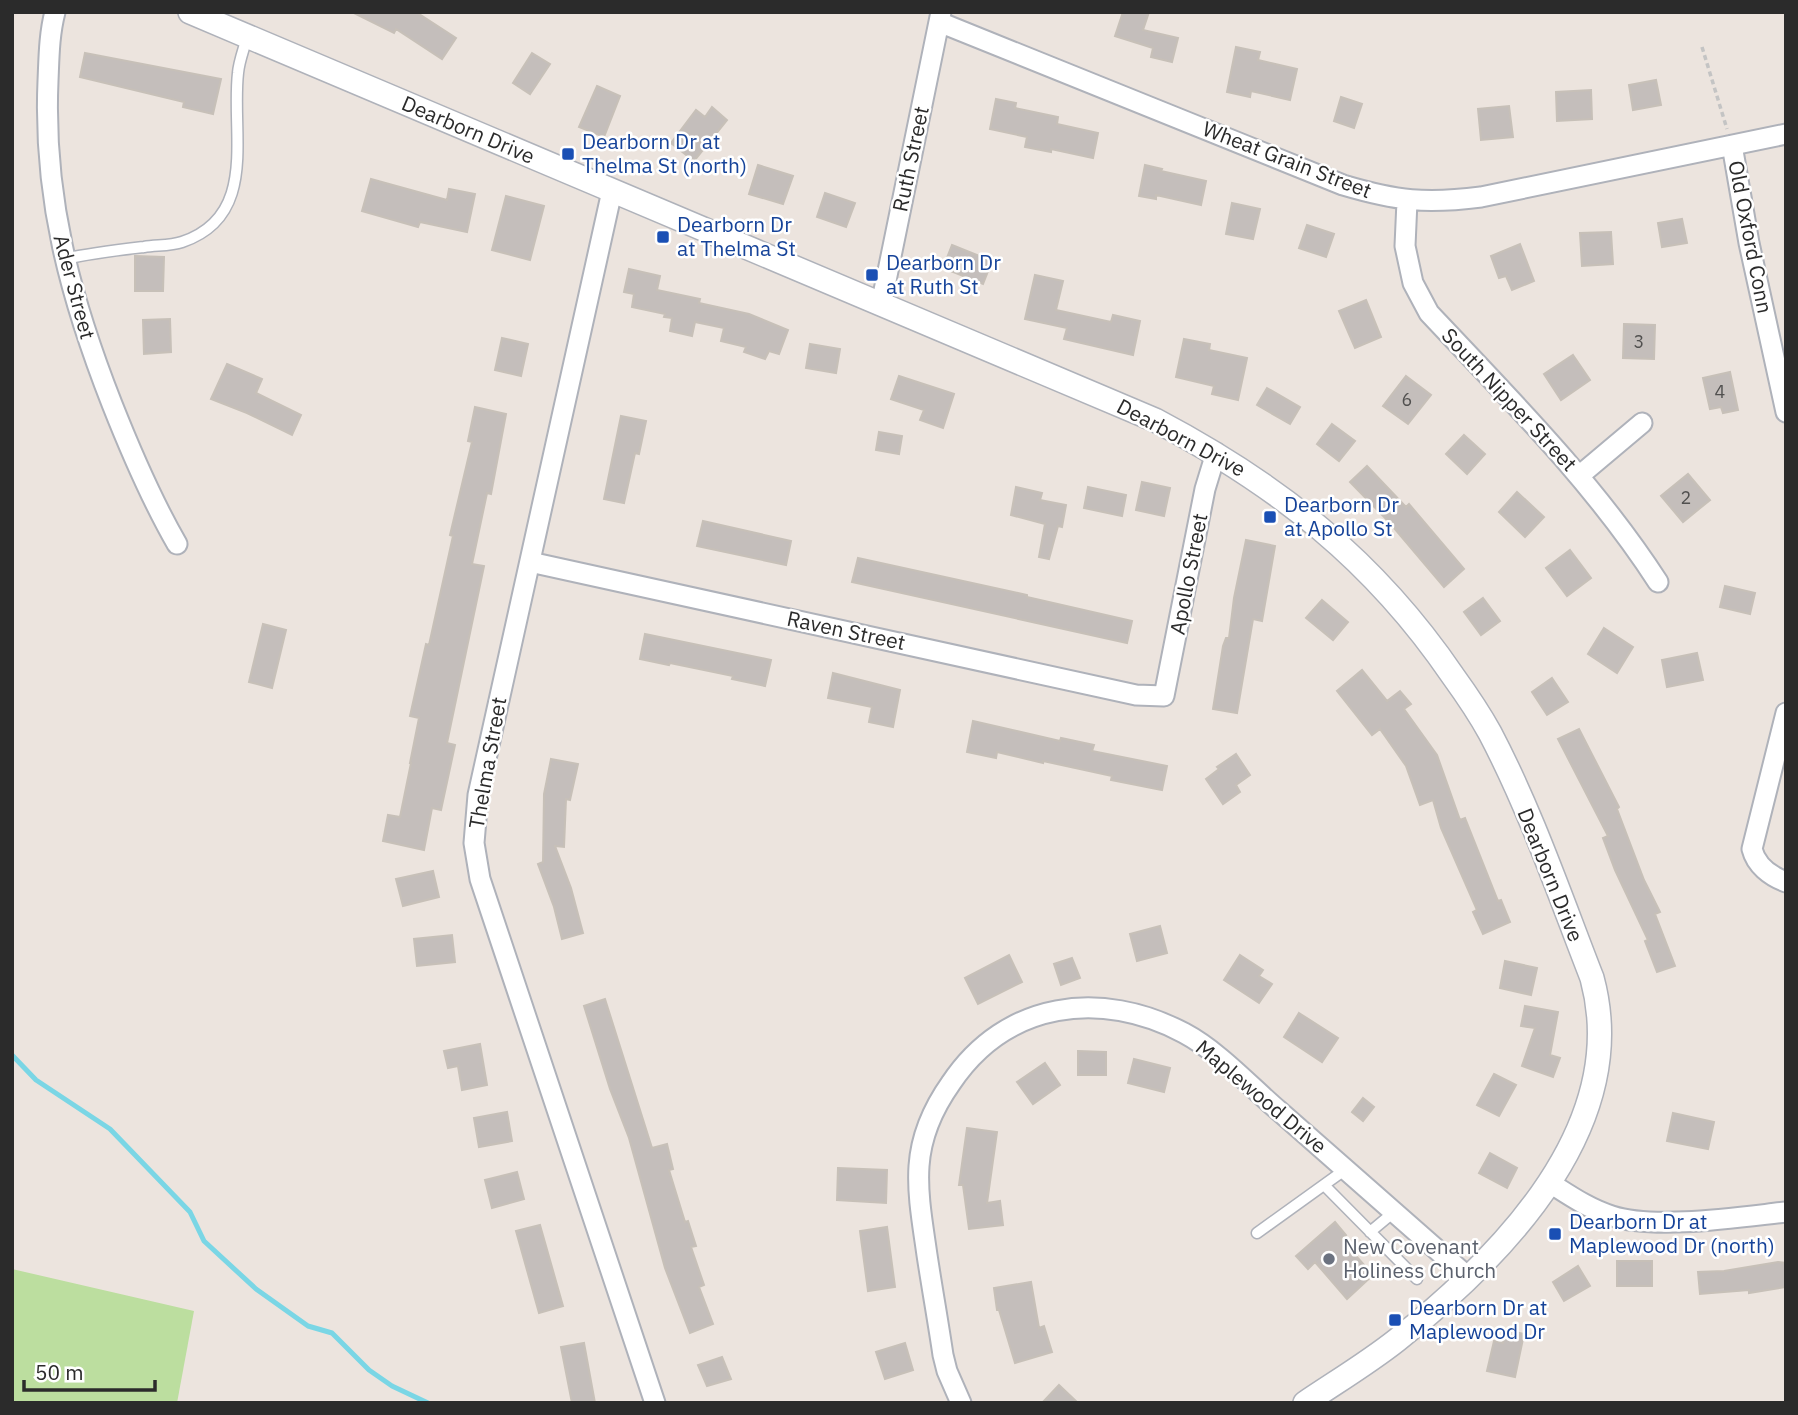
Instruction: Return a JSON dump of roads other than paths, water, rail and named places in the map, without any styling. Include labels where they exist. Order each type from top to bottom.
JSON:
[{"type":"street","name":"Ader Street","points":[[55,12],[47,102],[49,169],[58,234],[91,350],[145,485],[177,544]]},
{"type":"street","name":"Dearborn Drive","points":[[190,12],[1155,420],[1216,453],[1325,531],[1383,587],[1436,650],[1478,713],[1503,761],[1592,978],[1598,1000],[1600,1026],[1593,1091],[1575,1135],[1550,1183],[1496,1250],[1469,1278],[1395,1341],[1305,1403]]},
{"type":"street","name":"Wheat Grain Street","points":[[940,17],[1343,186],[1407,201],[1450,201],[1481,197],[1786,134]]},
{"type":"street","name":"Ruth Street","points":[[881,305],[940,17]]},
{"type":"street","name":"Old Oxford Conn","points":[[1732,145],[1749,243],[1786,412]]},
{"type":"street","name":"Thelma Street","points":[[612,191],[478,795],[474,842],[480,879],[655,1403]]},
{"type":"street","name":"South Nipper Street","points":[[1407,201],[1405,246],[1413,283],[1429,313],[1579,476],[1637,550],[1658,582]]},
{"type":"street","points":[[1579,476],[1642,423]]},
{"type":"street","name":"Apollo Street","points":[[1164,696],[1205,489],[1216,453]]},
{"type":"street","name":"Raven Street","points":[[530,562],[1136,695],[1164,696]]},
{"type":"street","points":[[1786,713],[1752,849],[1760,866],[1786,881]]},
{"type":"street","name":"Maplewood Drive","points":[[961,1403],[947,1371],[943,1354],[923,1227],[919,1164],[924,1139],[942,1096],[970,1059],[999,1035],[1034,1016],[1053,1011],[1103,1007],[1146,1016],[1186,1034],[1201,1044],[1469,1278]]},
{"type":"street","points":[[1550,1183],[1581,1203],[1612,1216],[1633,1221],[1711,1219],[1786,1212]]},
{"type":"lane","points":[[64,259],[181,242],[220,218],[233,189],[237,158],[238,73],[247,37]]},
{"type":"lane","points":[[1257,1233],[1346,1170]]},
{"type":"lane","points":[[1324,1185],[1418,1279]]},
{"type":"lane","points":[[1370,1232],[1394,1212]]},
{"type":"waterway","points":[[12,1055],[36,1080],[110,1129],[190,1212],[204,1241],[256,1289],[308,1326],[332,1333],[369,1370],[392,1386],[428,1403]]},
{"type":"place","name":"Dearborn Dr at Thelma St (north)","points":[[568,154]]},
{"type":"place","name":"Dearborn Dr at Thelma St","points":[[663,237]]},
{"type":"place","name":"Dearborn Dr at Ruth St","points":[[872,275]]},
{"type":"place","name":"Dearborn Dr at Apollo St","points":[[1270,517]]},
{"type":"place","name":"Dearborn Dr at Maplewood Dr (north)","points":[[1555,1234]]},
{"type":"place","name":"New Covenant Holiness Church","points":[[1329,1259]]},
{"type":"place","name":"Dearborn Dr at Maplewood Dr","points":[[1395,1320]]}]
